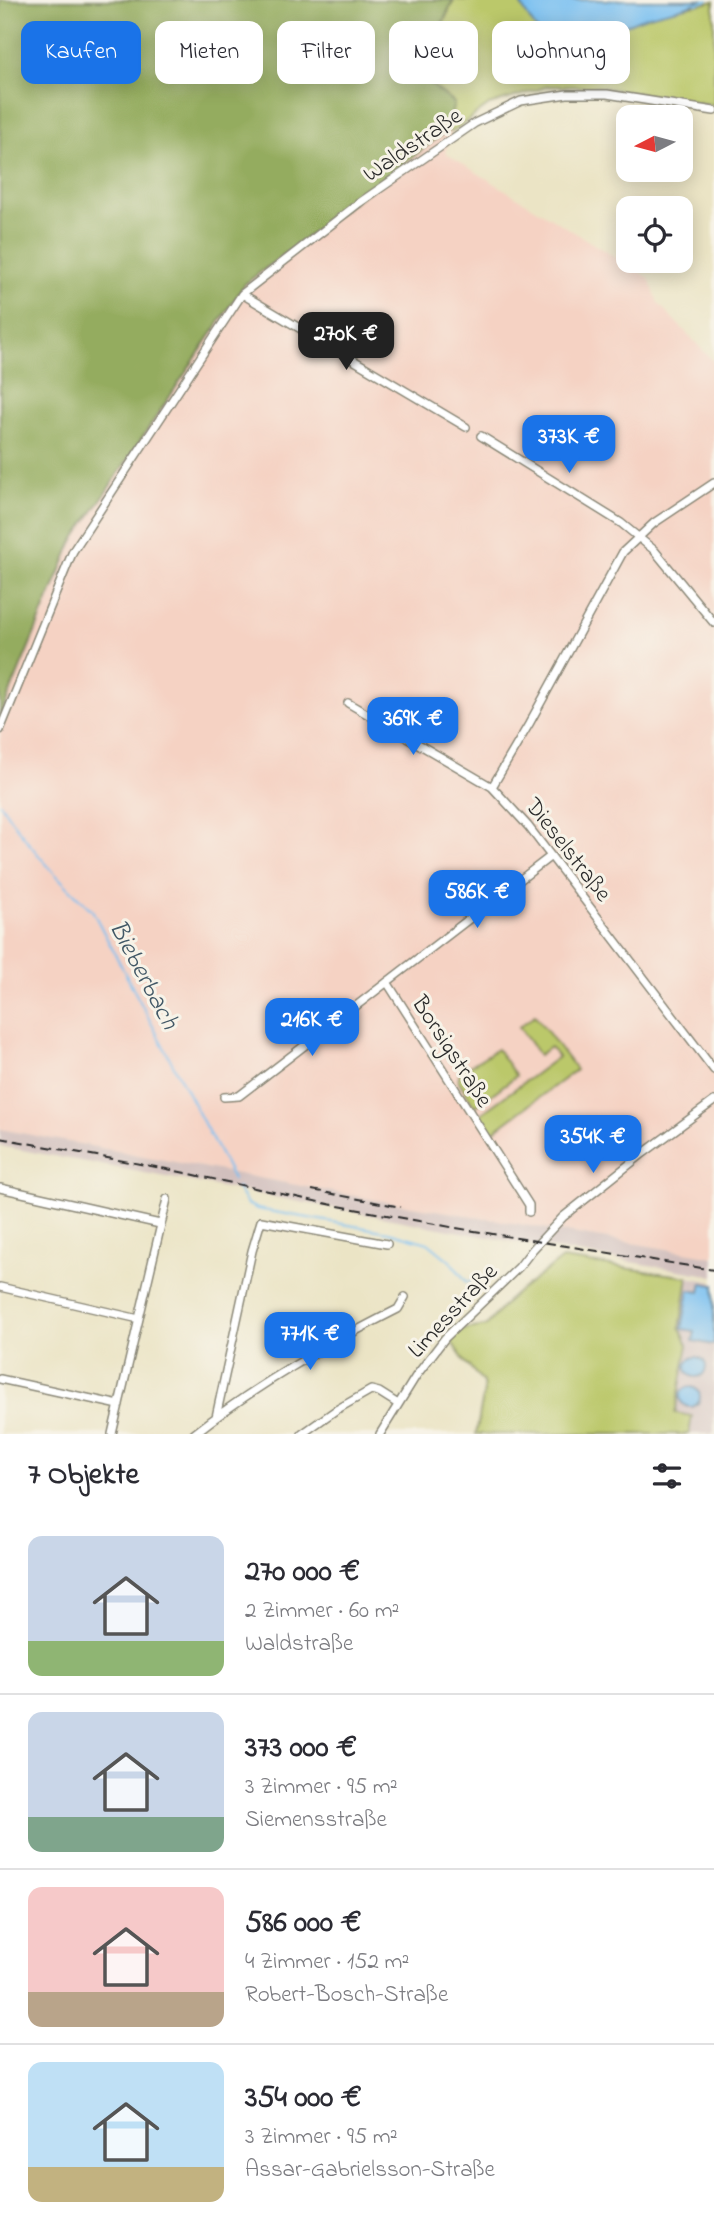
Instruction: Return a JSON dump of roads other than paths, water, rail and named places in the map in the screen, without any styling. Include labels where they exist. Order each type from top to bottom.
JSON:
[{"type":"street","name":"Waldstraße","points":[[0,730],[73,551],[242,294],[359,203],[475,123],[521,101],[567,94],[607,94],[714,111]]},
{"type":"street","points":[[242,294],[466,427]]},
{"type":"street","points":[[481,436],[621,523],[654,550],[714,623]]},
{"type":"street","points":[[492,787],[529,724],[612,568],[628,545],[654,523],[714,483]]},
{"type":"street","name":"Dieselstraße","points":[[348,703],[492,787],[528,826],[714,1070]]},
{"type":"street","points":[[224,1097],[239,1096],[551,856]]},
{"type":"street","name":"Borsigstraße","points":[[387,982],[496,1152],[530,1212]]},
{"type":"street","name":"Limesstraße","points":[[380,1434],[445,1338],[519,1267],[573,1209],[714,1101]]},
{"type":"street","points":[[0,1188],[160,1224]]},
{"type":"street","points":[[112,1434],[167,1199]]},
{"type":"street","points":[[216,1416],[261,1221],[387,1244]]},
{"type":"street","points":[[0,1287],[138,1319]]},
{"type":"street","points":[[194,1434],[216,1416],[303,1359],[398,1309],[405,1297]]},
{"type":"street","points":[[0,1379],[118,1405]]},
{"type":"street","points":[[302,1434],[363,1393],[379,1392],[398,1404]]},
{"type":"water","points":[[518,0],[703,0],[630,23],[630,21],[530,21]]},
{"type":"water","points":[[702,1283],[714,1285],[714,1345],[693,1341],[695,1331],[682,1329],[689,1290],[700,1292]]},
{"type":"water","points":[[696,1357],[703,1360],[706,1367],[703,1374],[696,1377],[689,1374],[686,1367],[689,1360]]},
{"type":"water","points":[[690,1387],[697,1390],[700,1397],[697,1404],[690,1407],[683,1404],[680,1397],[683,1390]]},
{"type":"waterway","points":[[696,4],[708,0]]},
{"type":"waterway","name":"Bieberbach","points":[[0,803],[42,860],[92,910],[233,1179]]},
{"type":"waterway","name":"Bieberbach","points":[[237,1188],[247,1204],[257,1209],[389,1232],[428,1243],[450,1261],[467,1282]]},
{"type":"waterway","points":[[468,1282],[476,1279]]},
{"type":"railway","points":[[0,1138],[456,1228],[714,1270]]},
{"type":"railway","points":[[312,1190],[401,1207]]}]
